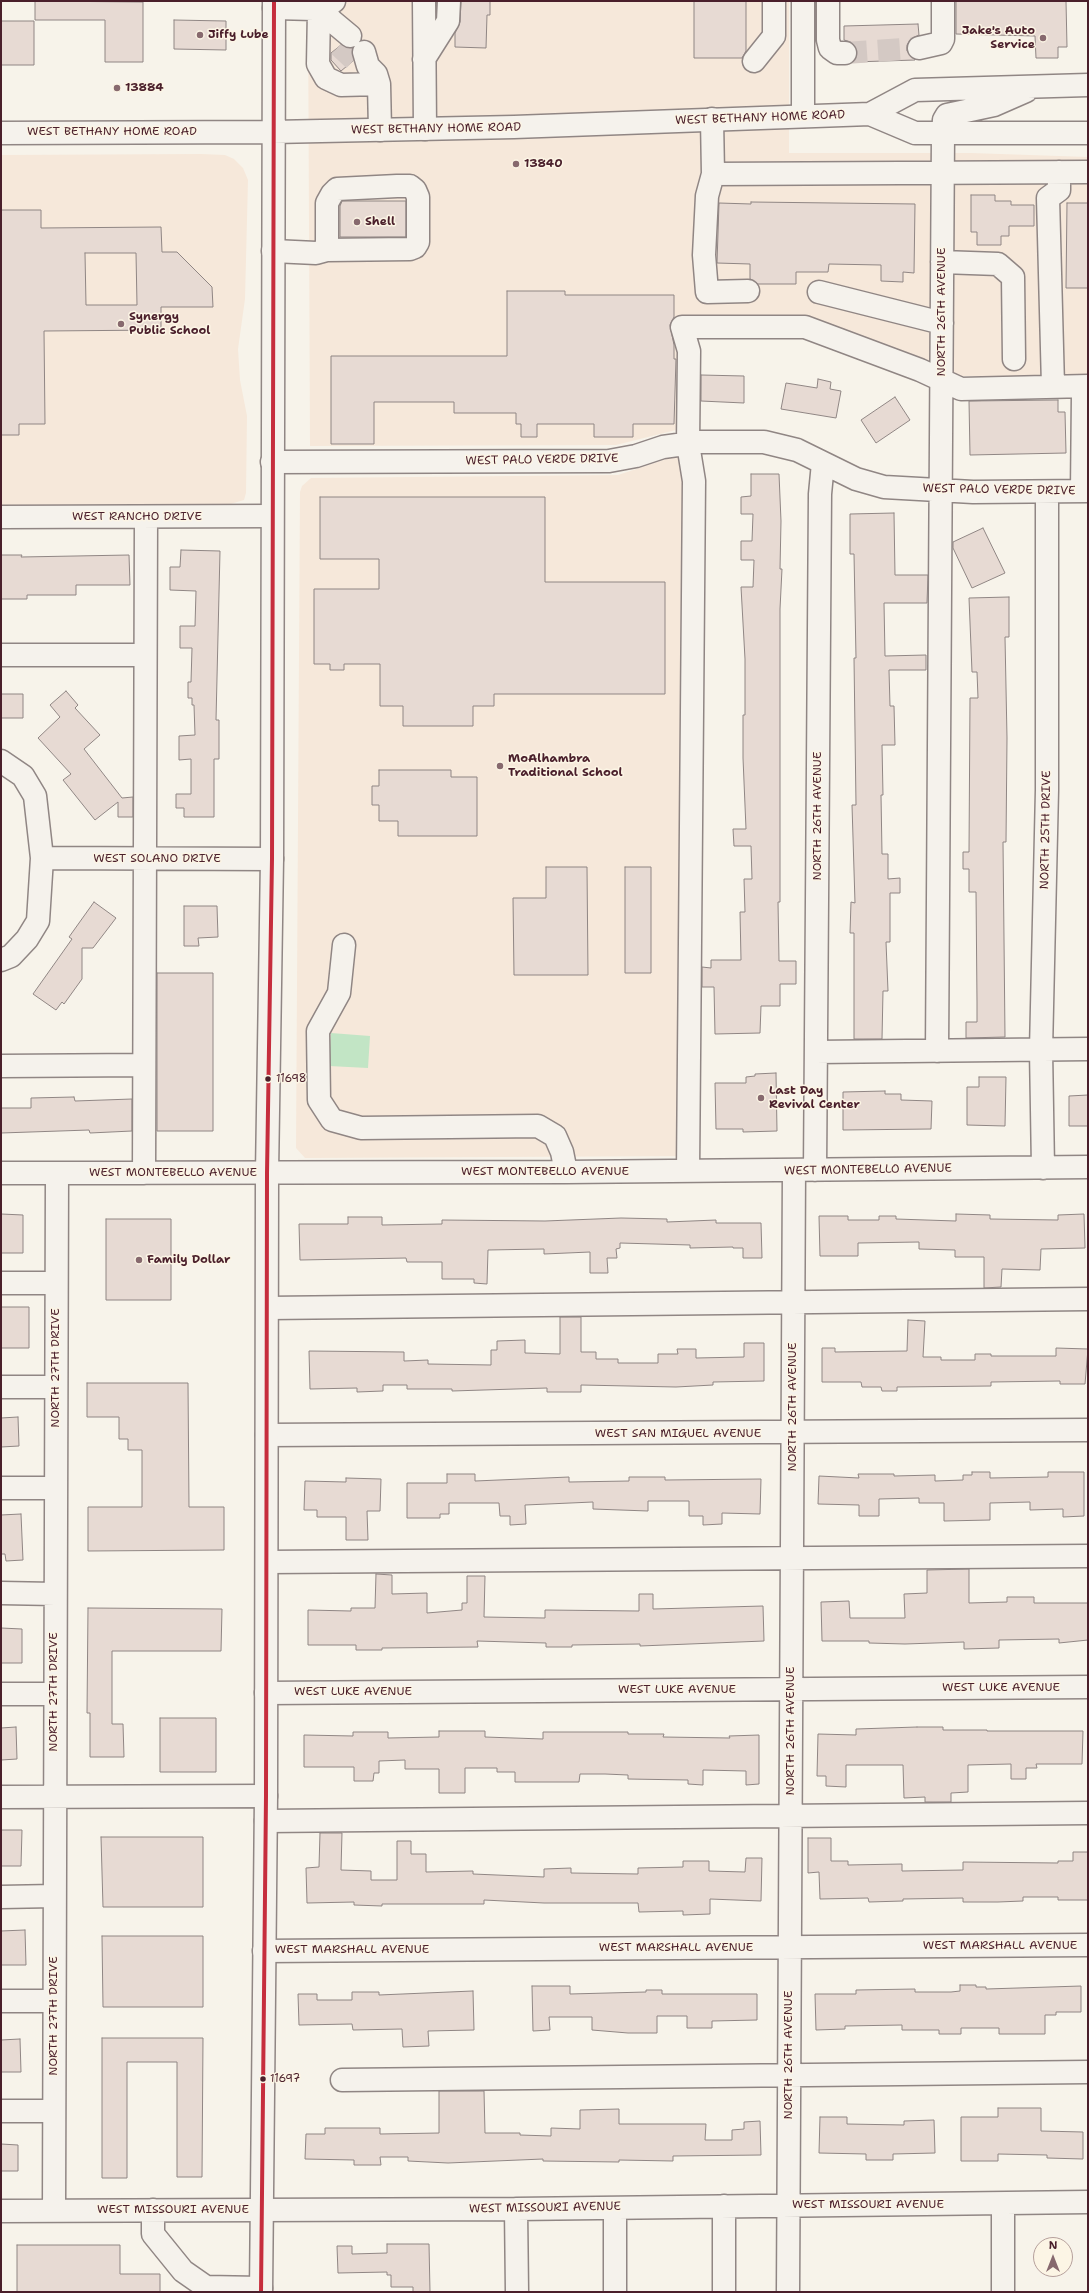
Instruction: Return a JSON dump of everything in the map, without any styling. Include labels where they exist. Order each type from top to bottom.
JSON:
[{"type":"street","points":[[424,1],[425,129]]},
{"type":"street","points":[[424,59],[448,21],[449,1]]},
{"type":"street","points":[[754,61],[774,36],[774,1]]},
{"type":"street","points":[[803,1],[803,116]]},
{"type":"street","points":[[828,1],[828,40],[830,48],[837,53],[845,53]]},
{"type":"street","points":[[919,48],[941,43],[943,39],[943,1]]},
{"type":"street","points":[[153,2210],[153,2234],[183,2271],[206,2287],[261,2290],[266,1821],[268,1308],[267,1173],[272,859],[274,5],[328,11],[355,52],[376,74],[379,84],[380,130]]},
{"type":"street","points":[[328,11],[318,64],[326,78],[341,84],[379,84]]},
{"type":"street","name":"WEST BETHANY HOME ROAD","points":[[870,114],[915,90],[1088,85]]},
{"type":"street","name":"NORTH 26TH AVENUE","points":[[937,1051],[940,491],[944,120],[947,115],[994,105],[1036,86]]},
{"type":"street","name":"WEST BETHANY HOME ROAD","points":[[1,133],[380,130],[870,114],[915,133],[1088,133]]},
{"type":"street","points":[[712,119],[713,174],[707,196],[704,255],[707,292],[748,291]]},
{"type":"street","points":[[1053,386],[1048,198],[1059,190],[1059,172]]},
{"type":"street","points":[[713,174],[943,174],[1088,172]]},
{"type":"street","points":[[273,251],[303,253],[327,250],[410,249],[418,242],[418,197],[415,190],[410,186],[338,189],[332,194],[327,203],[327,250]]},
{"type":"street","points":[[942,262],[998,264],[1013,277],[1014,360]]},
{"type":"street","points":[[819,292],[942,323]]},
{"type":"street","points":[[688,1171],[694,481],[688,444],[689,351],[682,327],[805,327],[942,380],[961,389],[1053,386],[1086,390],[1085,491]]},
{"type":"street","name":"WEST PALO VERDE DRIVE","points":[[272,462],[609,461],[636,456],[663,447],[712,441],[764,442],[797,450],[856,479],[884,487],[940,491],[1085,491]]},
{"type":"street","name":"NORTH 26TH AVENUE","points":[[788,2292],[793,1303],[816,1052],[820,494],[823,463]]},
{"type":"street","name":"NORTH 25TH DRIVE","points":[[1044,1168],[1041,1050],[1047,790],[1047,492]]},
{"type":"street","name":"WEST RANCHO DRIVE","points":[[1,517],[272,516]]},
{"type":"street","points":[[144,1173],[146,517]]},
{"type":"street","points":[[1,655],[145,655]]},
{"type":"street","points":[[4,763],[23,776],[35,796],[42,858],[38,920],[27,939],[6,958]]},
{"type":"street","name":"WEST SOLANO DRIVE","points":[[42,858],[272,859]]},
{"type":"street","points":[[344,945],[339,993],[318,1031],[319,1100],[332,1120],[361,1128],[538,1126],[555,1136],[562,1152],[566,1172]]},
{"type":"street","points":[[816,1052],[1088,1049]]},
{"type":"street","points":[[1,1066],[144,1065]]},
{"type":"street","name":"WEST MONTEBELLO AVENUE","points":[[1,1173],[566,1172],[1088,1167]]},
{"type":"street","name":"NORTH 27TH DRIVE","points":[[54,2211],[54,1694],[57,1173]]},
{"type":"street","points":[[1,1283],[56,1283]]},
{"type":"street","points":[[268,1308],[1088,1299]]},
{"type":"street","points":[[1,1387],[56,1387]]},
{"type":"street","name":"WEST SAN MIGUEL AVENUE","points":[[267,1435],[793,1433],[1088,1430]]},
{"type":"street","points":[[1,1488],[55,1488]]},
{"type":"street","points":[[267,1562],[1088,1556]]},
{"type":"street","points":[[1,1593],[55,1594]]},
{"type":"street","name":"WEST LUKE AVENUE","points":[[266,1692],[1088,1687]]},
{"type":"street","points":[[1,1694],[54,1694]]},
{"type":"street","points":[[1,1797],[266,1796]]},
{"type":"street","points":[[266,1821],[1088,1813]]},
{"type":"street","points":[[1,1897],[54,1896]]},
{"type":"street","name":"WEST MARSHALL AVENUE","points":[[264,1951],[1088,1945]]},
{"type":"street","points":[[1,2001],[54,2001]]},
{"type":"street","points":[[342,2080],[1088,2072]]},
{"type":"street","points":[[1,2111],[54,2111]]},
{"type":"street","name":"WEST MISSOURI AVENUE","points":[[1,2211],[516,2209],[1088,2202]]},
{"type":"street","points":[[1002,2292],[1003,2204]]},
{"type":"street","points":[[724,2206],[724,2292]]},
{"type":"street","points":[[615,2208],[615,2292]]},
{"type":"street","points":[[516,2209],[517,2292]]},
{"type":"shaded area","points":[[308,1],[789,1],[789,153],[971,153],[1088,157],[1088,376],[961,376],[807,321],[695,320],[696,425],[616,445],[310,446]]},
{"type":"shaded area","name":"Synergy Public School","points":[[1,155],[225,155],[234,159],[243,168],[248,180],[245,299],[238,349],[240,380],[247,416],[246,493],[244,500],[227,505],[1,505]]},
{"type":"shaded area","name":"MoAlhambra Traditional School","points":[[702,453],[699,1156],[305,1158],[296,1148],[300,492],[302,486],[311,478],[618,475],[676,456]]},
{"type":"green space","points":[[331,1033],[370,1036],[368,1068],[329,1066]]},
{"type":"building","points":[[35,1],[143,2],[143,62],[105,62],[105,20],[35,20]]},
{"type":"building","points":[[461,1],[490,1],[490,15],[487,15],[486,48],[455,47],[455,33],[460,22]]},
{"type":"building","points":[[694,1],[746,1],[746,51],[742,58],[694,58]]},
{"type":"building","points":[[956,1],[1066,1],[1067,47],[1058,47],[1058,58],[1036,58],[1035,36],[956,34]]},
{"type":"building","name":"Jiffy Lube","points":[[174,20],[226,21],[226,50],[174,49]]},
{"type":"building","points":[[1,21],[34,21],[34,65],[1,65]]},
{"type":"building","points":[[918,24],[919,35],[911,39],[907,45],[907,51],[915,60],[853,62],[857,53],[856,47],[851,42],[844,40],[844,26]]},
{"type":"building","points":[[341,45],[352,48],[353,61],[341,71],[331,60],[331,53]]},
{"type":"building","points":[[971,195],[995,195],[995,201],[1011,201],[1011,205],[1034,205],[1034,226],[1009,226],[1009,236],[1001,236],[1001,245],[977,245],[977,232],[971,232]]},
{"type":"building","points":[[342,201],[406,201],[406,237],[340,237],[340,206]]},
{"type":"building","points":[[751,202],[915,204],[914,273],[903,272],[903,282],[881,281],[881,265],[829,264],[828,272],[796,272],[796,284],[758,284],[750,279],[750,264],[717,263],[719,203],[751,204]]},
{"type":"building","points":[[1067,203],[1088,203],[1088,288],[1066,288]]},
{"type":"building","points":[[1,210],[41,210],[41,228],[161,227],[162,252],[177,252],[212,287],[213,307],[161,307],[161,330],[44,331],[45,424],[19,424],[19,435],[1,435]],"holes":[[[85,253],[136,253],[137,305],[86,305]]]},
{"type":"building","points":[[507,291],[565,291],[565,295],[674,295],[674,317],[670,325],[674,345],[674,359],[676,359],[674,424],[633,424],[633,437],[594,437],[594,424],[537,424],[537,437],[521,437],[521,424],[516,424],[516,413],[454,413],[454,402],[374,402],[374,444],[331,444],[331,356],[507,356]]},
{"type":"building","points":[[701,375],[744,376],[744,403],[701,401]]},
{"type":"building","points":[[818,379],[831,382],[830,389],[841,391],[836,418],[781,409],[786,383],[817,388]]},
{"type":"building","points":[[895,397],[910,420],[876,443],[861,420]]},
{"type":"building","points":[[1058,400],[1058,412],[1065,412],[1066,453],[970,455],[969,401]]},
{"type":"building","points":[[751,474],[779,474],[781,521],[780,569],[782,569],[780,609],[779,961],[796,961],[796,984],[780,984],[780,1006],[761,1006],[760,1033],[715,1034],[714,987],[702,987],[702,967],[711,968],[711,960],[741,960],[740,912],[745,912],[744,879],[752,879],[751,846],[734,846],[733,829],[746,829],[743,758],[745,659],[741,587],[753,587],[754,560],[741,560],[741,541],[752,541],[753,514],[741,514],[741,497],[751,496]]},
{"type":"building","points":[[320,497],[545,497],[545,582],[665,582],[665,694],[494,694],[494,706],[473,706],[473,726],[403,726],[403,706],[380,706],[380,664],[344,664],[344,670],[330,670],[330,664],[314,664],[314,589],[379,589],[379,559],[320,559]]},
{"type":"building","points":[[894,513],[895,575],[928,575],[927,603],[884,603],[885,656],[926,655],[926,670],[889,670],[890,706],[894,706],[895,745],[882,745],[882,854],[888,854],[888,879],[900,878],[900,893],[890,893],[890,942],[886,942],[888,991],[883,991],[882,1039],[854,1039],[854,933],[850,933],[851,902],[855,903],[852,805],[856,805],[854,658],[856,658],[854,554],[850,554],[850,514]]},
{"type":"building","points":[[983,528],[1005,573],[972,588],[953,548],[953,542]]},
{"type":"building","points":[[181,550],[220,551],[216,720],[219,720],[219,759],[214,759],[214,817],[184,817],[184,808],[176,808],[176,794],[191,794],[191,759],[179,760],[179,736],[195,735],[194,705],[192,705],[192,698],[188,698],[188,682],[191,682],[192,648],[180,648],[180,626],[195,626],[196,591],[170,590],[170,567],[180,567]]},
{"type":"building","points":[[1,555],[22,555],[21,557],[129,555],[130,585],[76,585],[76,595],[27,595],[27,599],[1,599]]},
{"type":"building","points":[[1009,597],[1009,637],[1005,637],[1007,738],[1006,842],[1003,842],[1005,1037],[966,1038],[966,1022],[977,1022],[976,892],[969,892],[969,869],[963,869],[963,852],[969,852],[970,698],[978,698],[977,672],[972,672],[969,598]]},
{"type":"building","points":[[66,691],[78,705],[75,708],[100,735],[84,749],[122,798],[133,797],[133,817],[118,817],[118,802],[95,820],[63,780],[71,774],[38,738],[60,717],[50,705]]},
{"type":"building","points":[[1,694],[23,694],[23,718],[1,718]]},
{"type":"building","points":[[379,770],[451,770],[451,777],[477,777],[477,836],[398,836],[398,821],[379,821],[379,805],[372,805],[372,786],[379,786]]},
{"type":"building","points":[[546,867],[587,867],[588,975],[514,975],[513,898],[546,898]]},
{"type":"building","points":[[625,867],[651,867],[651,973],[625,973]]},
{"type":"building","points":[[94,902],[116,918],[93,948],[82,948],[82,979],[64,1004],[62,1002],[56,1010],[33,994],[72,939],[69,937]]},
{"type":"building","points":[[184,906],[217,906],[218,937],[198,938],[199,946],[184,946]]},
{"type":"building","points":[[157,973],[213,973],[213,1131],[157,1131]]},
{"type":"building","points":[[776,1073],[777,1131],[743,1132],[743,1129],[716,1129],[715,1083],[746,1083],[746,1077],[755,1076],[755,1074]]},
{"type":"building","points":[[979,1077],[1006,1077],[1005,1126],[967,1125],[967,1087],[979,1087]]},
{"type":"building","points":[[885,1091],[885,1094],[901,1094],[901,1100],[932,1101],[931,1129],[843,1130],[843,1092]]},
{"type":"building","points":[[1088,1095],[1088,1126],[1069,1126],[1069,1096]]},
{"type":"building","points":[[74,1097],[75,1101],[132,1099],[132,1131],[90,1133],[89,1130],[1,1133],[1,1108],[31,1108],[31,1098]]},
{"type":"building","points":[[1,1214],[23,1215],[23,1253],[1,1253]]},
{"type":"building","points":[[956,1214],[990,1215],[990,1219],[1058,1220],[1058,1215],[1084,1214],[1085,1248],[1041,1249],[1040,1270],[1002,1269],[1001,1287],[984,1288],[984,1257],[955,1257],[955,1250],[919,1249],[919,1242],[858,1243],[858,1256],[820,1256],[819,1216],[848,1216],[848,1220],[879,1220],[879,1216],[896,1216],[896,1219],[956,1221]]},
{"type":"building","points":[[348,1217],[382,1217],[382,1225],[442,1224],[442,1220],[545,1221],[621,1218],[667,1219],[667,1222],[716,1220],[716,1223],[761,1223],[762,1258],[743,1258],[743,1248],[690,1248],[690,1245],[620,1243],[620,1248],[616,1249],[617,1258],[607,1258],[608,1273],[590,1273],[590,1252],[544,1254],[544,1249],[488,1250],[487,1284],[474,1283],[474,1279],[442,1279],[442,1262],[407,1262],[406,1258],[300,1260],[299,1224],[348,1224]]},
{"type":"building","name":"Family Dollar","points":[[106,1219],[171,1219],[171,1300],[106,1300]]},
{"type":"building","points":[[1,1307],[29,1307],[29,1348],[1,1348]]},
{"type":"building","points":[[560,1317],[581,1317],[581,1352],[596,1352],[596,1359],[618,1359],[618,1363],[658,1363],[658,1354],[678,1354],[677,1349],[696,1349],[696,1358],[744,1357],[744,1343],[764,1343],[764,1381],[713,1382],[713,1385],[676,1387],[581,1385],[581,1392],[547,1392],[547,1388],[452,1391],[452,1389],[407,1389],[407,1385],[383,1385],[383,1391],[357,1392],[357,1388],[310,1389],[309,1351],[404,1352],[404,1361],[428,1360],[428,1364],[491,1365],[491,1350],[497,1350],[497,1341],[525,1340],[525,1353],[560,1354]]},
{"type":"building","points":[[908,1320],[925,1321],[923,1357],[941,1357],[941,1360],[975,1360],[975,1354],[991,1354],[991,1356],[1056,1356],[1056,1348],[1088,1349],[1085,1384],[1060,1384],[1060,1381],[991,1382],[991,1386],[897,1387],[897,1391],[882,1391],[881,1387],[862,1387],[861,1382],[822,1382],[822,1348],[835,1348],[835,1352],[907,1351]]},
{"type":"building","points":[[87,1383],[188,1383],[189,1507],[224,1507],[224,1550],[88,1551],[88,1507],[142,1507],[142,1450],[128,1450],[128,1439],[119,1439],[119,1417],[87,1417]]},
{"type":"building","points":[[18,1417],[19,1446],[1,1447],[1,1418]]},
{"type":"building","points":[[972,1472],[990,1472],[990,1478],[1048,1477],[1048,1472],[1084,1472],[1084,1516],[1063,1517],[1063,1509],[1030,1510],[1030,1502],[990,1503],[990,1520],[944,1521],[944,1503],[919,1503],[919,1498],[879,1499],[879,1516],[859,1516],[859,1505],[818,1504],[819,1476],[859,1478],[858,1474],[894,1474],[894,1476],[935,1475],[935,1481],[963,1480],[963,1475],[972,1475]]},
{"type":"building","points":[[447,1474],[475,1474],[475,1481],[569,1477],[569,1482],[629,1481],[629,1477],[665,1477],[665,1480],[761,1479],[760,1514],[722,1513],[722,1524],[703,1525],[703,1516],[689,1516],[689,1501],[648,1501],[648,1511],[593,1509],[593,1502],[525,1505],[526,1524],[510,1525],[510,1516],[500,1516],[499,1503],[449,1503],[449,1514],[440,1514],[440,1518],[407,1518],[407,1483],[447,1483]]},
{"type":"building","points":[[346,1478],[381,1479],[380,1511],[367,1511],[368,1540],[346,1540],[346,1517],[317,1517],[317,1510],[304,1510],[305,1481],[346,1482]]},
{"type":"building","points":[[21,1514],[23,1560],[6,1561],[5,1554],[1,1554],[1,1515]]},
{"type":"building","points":[[969,1569],[969,1603],[1007,1602],[1007,1597],[1034,1597],[1034,1603],[1088,1603],[1088,1640],[1059,1643],[1059,1639],[999,1640],[999,1648],[964,1649],[964,1642],[905,1644],[869,1643],[869,1641],[822,1641],[821,1602],[849,1601],[850,1618],[905,1618],[904,1594],[927,1593],[927,1570]]},
{"type":"building","points":[[376,1574],[392,1575],[392,1594],[427,1593],[427,1613],[462,1610],[462,1603],[467,1603],[467,1576],[485,1576],[484,1617],[545,1618],[545,1610],[639,1611],[639,1594],[653,1594],[653,1609],[763,1606],[764,1641],[640,1646],[640,1644],[546,1647],[546,1643],[477,1641],[478,1647],[382,1648],[382,1650],[356,1650],[356,1645],[308,1645],[308,1610],[351,1611],[351,1608],[375,1608]]},
{"type":"building","points":[[88,1608],[222,1609],[221,1651],[112,1651],[112,1724],[123,1724],[124,1757],[90,1757],[90,1713],[87,1713]]},
{"type":"building","points":[[1,1628],[22,1629],[22,1663],[1,1663]]},
{"type":"building","points":[[160,1718],[216,1718],[216,1772],[160,1772]]},
{"type":"building","points":[[16,1727],[17,1759],[1,1760],[1,1728]]},
{"type":"building","points":[[943,1727],[943,1730],[1083,1731],[1082,1764],[1036,1764],[1037,1768],[1026,1768],[1026,1779],[1011,1779],[1011,1764],[968,1765],[968,1792],[951,1793],[951,1802],[925,1802],[925,1797],[904,1798],[903,1765],[846,1765],[846,1787],[826,1786],[826,1776],[817,1776],[818,1734],[856,1735],[856,1729]]},
{"type":"building","points":[[439,1731],[485,1731],[485,1737],[543,1739],[543,1732],[628,1732],[628,1734],[664,1734],[663,1737],[730,1738],[729,1736],[759,1735],[759,1784],[746,1785],[746,1771],[703,1770],[703,1785],[688,1784],[688,1780],[628,1779],[628,1775],[605,1774],[580,1774],[579,1782],[515,1782],[515,1772],[497,1772],[497,1768],[465,1768],[465,1793],[439,1793],[439,1769],[405,1769],[405,1760],[379,1761],[379,1773],[374,1773],[373,1781],[354,1781],[354,1767],[304,1767],[304,1735],[353,1736],[353,1732],[388,1732],[388,1738],[439,1737]]},
{"type":"building","points":[[1,1830],[22,1830],[21,1866],[1,1866]]},
{"type":"building","points":[[320,1833],[342,1833],[341,1870],[371,1871],[371,1880],[397,1880],[397,1841],[411,1841],[411,1854],[426,1854],[426,1872],[473,1871],[473,1874],[544,1877],[544,1869],[571,1868],[571,1873],[638,1874],[638,1868],[683,1867],[683,1861],[709,1861],[709,1871],[745,1872],[746,1858],[762,1858],[761,1901],[710,1899],[710,1914],[683,1915],[683,1911],[639,1912],[638,1903],[544,1903],[484,1900],[484,1904],[382,1904],[382,1906],[354,1905],[354,1902],[307,1903],[306,1868],[319,1867]]},
{"type":"building","points":[[101,1837],[203,1837],[203,1907],[103,1907]]},
{"type":"building","points":[[808,1838],[831,1838],[831,1861],[848,1861],[848,1865],[902,1864],[902,1871],[963,1870],[963,1862],[1058,1863],[1058,1861],[1073,1861],[1073,1852],[1088,1852],[1088,1900],[1058,1900],[1058,1897],[1023,1897],[1023,1901],[998,1902],[963,1902],[963,1898],[903,1899],[903,1901],[869,1902],[868,1898],[820,1899],[819,1872],[808,1873]]},
{"type":"building","points":[[25,1930],[26,1965],[1,1965],[1,1931]]},
{"type":"building","points":[[102,1936],[203,1936],[203,2007],[103,2007]]},
{"type":"building","points":[[960,1985],[976,1985],[976,1987],[986,1987],[986,1989],[1081,1986],[1081,2012],[1056,2012],[1056,2015],[1045,2015],[1045,2034],[999,2034],[999,2028],[961,2028],[961,2034],[939,2034],[939,2030],[902,2030],[902,2025],[845,2026],[845,2029],[816,2030],[815,1994],[856,1994],[856,1990],[915,1989],[915,1992],[951,1992],[960,1991]]},
{"type":"building","points":[[532,1986],[570,1986],[570,1994],[646,1992],[646,1990],[662,1990],[662,1994],[757,1994],[757,2020],[712,2021],[712,2028],[687,2028],[687,2016],[657,2016],[657,2033],[628,2033],[592,2030],[592,2017],[549,2017],[550,2030],[533,2031]]},
{"type":"building","points":[[473,1991],[474,2030],[428,2031],[429,2046],[403,2047],[402,2029],[353,2030],[352,2024],[299,2025],[298,1994],[317,1994],[317,2000],[352,2000],[352,1992],[379,1992],[379,1995]]},
{"type":"building","points":[[102,2038],[203,2038],[202,2177],[177,2177],[177,2062],[127,2062],[127,2178],[102,2178]]},
{"type":"building","points":[[20,2039],[21,2072],[1,2072],[1,2040]]},
{"type":"building","points":[[439,2091],[484,2091],[485,2133],[520,2133],[520,2135],[551,2136],[551,2128],[580,2129],[580,2110],[619,2109],[619,2124],[706,2124],[705,2140],[732,2140],[732,2130],[744,2129],[744,2122],[760,2121],[761,2155],[673,2156],[673,2161],[543,2161],[543,2159],[448,2163],[408,2161],[408,2157],[380,2157],[381,2165],[354,2165],[354,2160],[305,2159],[306,2134],[325,2134],[325,2128],[380,2128],[380,2134],[439,2133]]},
{"type":"building","points":[[998,2108],[1041,2108],[1041,2131],[1083,2132],[1083,2159],[1047,2158],[1047,2155],[998,2154],[998,2161],[961,2161],[961,2117],[998,2117]]},
{"type":"building","points":[[820,2117],[847,2117],[847,2124],[904,2125],[904,2121],[934,2120],[935,2153],[893,2154],[893,2160],[866,2160],[866,2154],[819,2153]]},
{"type":"building","points":[[1,2144],[18,2145],[18,2171],[1,2171]]},
{"type":"building","points":[[387,2244],[429,2244],[430,2292],[413,2292],[413,2287],[391,2287],[391,2275],[387,2275],[387,2272],[338,2273],[337,2246],[352,2246],[352,2254],[387,2253]]},
{"type":"building","points":[[17,2245],[120,2245],[120,2274],[160,2274],[160,2292],[17,2292]]},
{"type":"tunnel","points":[[339,46],[354,60]]},
{"type":"tunnel","points":[[845,53],[919,48]]},
{"type":"transit line","points":[[261,2292],[266,1796],[267,1173],[272,859],[274,1]]},
{"type":"place","name":"Jiffy Lube","points":[[200,35]]},
{"type":"place","name":"Jake's Auto Service","points":[[1043,38]]},
{"type":"place","name":"13884","points":[[117,88]]},
{"type":"place","name":"13840","points":[[516,164]]},
{"type":"place","name":"Shell","points":[[357,222]]},
{"type":"place","name":"Synergy Public School","points":[[121,324]]},
{"type":"place","name":"MoAlhambra Traditional School","points":[[500,766]]},
{"type":"place","name":"11698","points":[[268,1079]]},
{"type":"place","name":"Last Day Revival Center","points":[[761,1098]]},
{"type":"place","name":"Family Dollar","points":[[139,1260]]},
{"type":"place","name":"11697","points":[[263,2079]]}]
